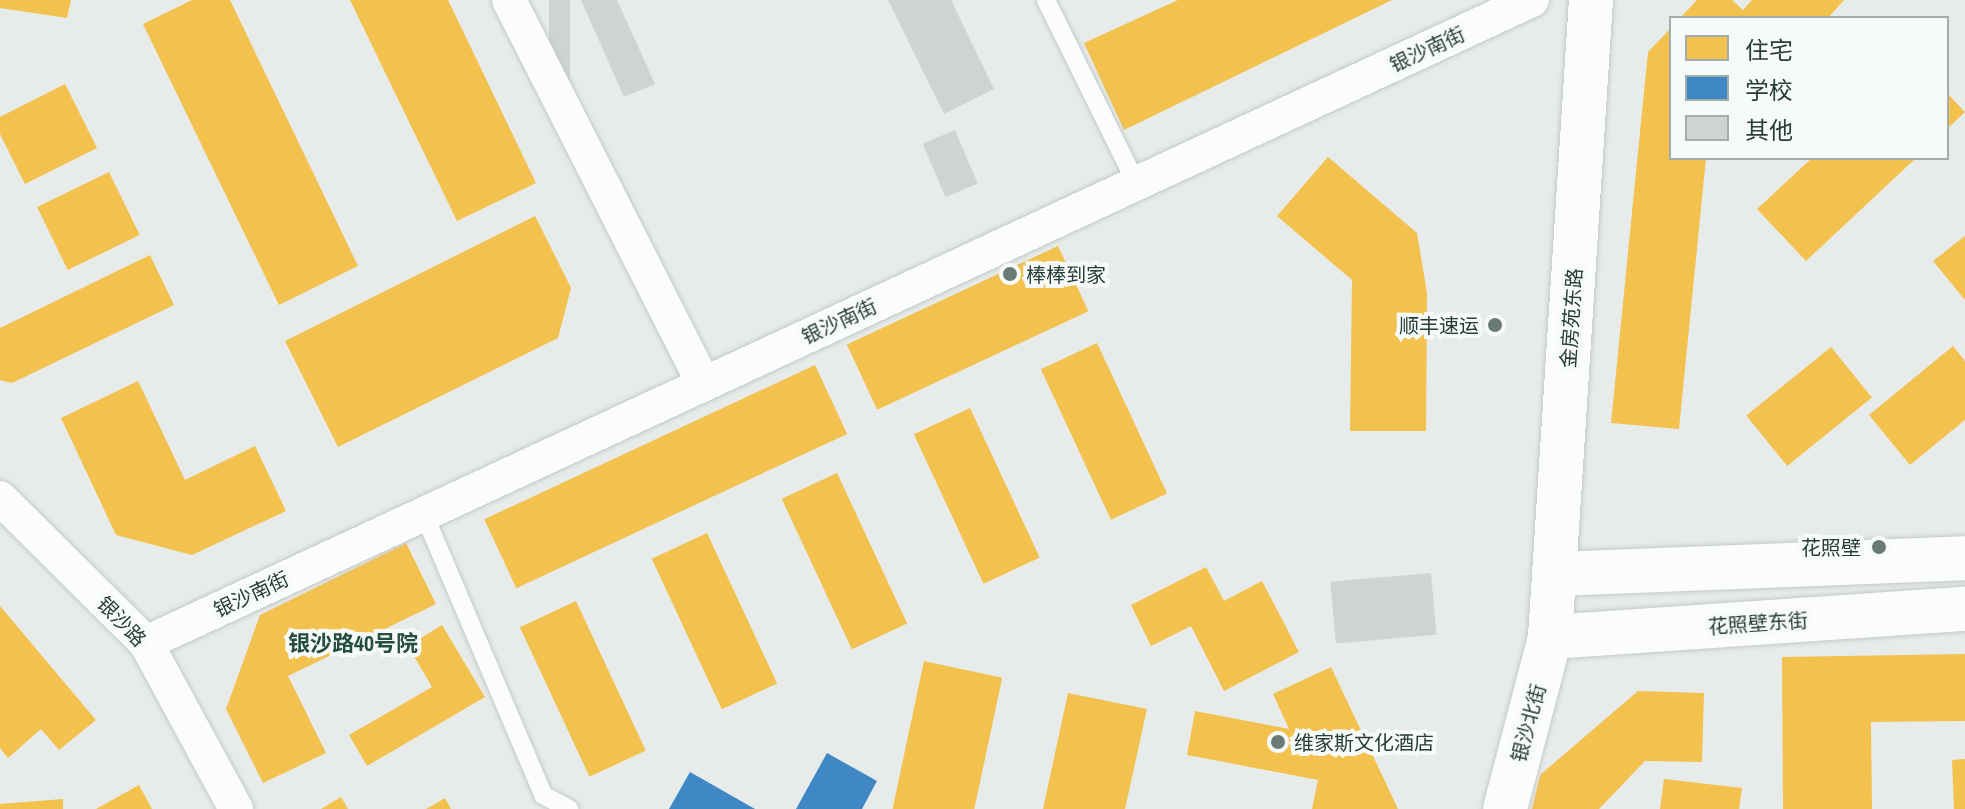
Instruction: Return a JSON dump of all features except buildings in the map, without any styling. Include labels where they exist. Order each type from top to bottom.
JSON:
[{"type":"street","points":[[509,0],[704,384]]},
{"type":"street","name":"银沙南街","points":[[146,643],[1532,0]]},
{"type":"street","name":"金房苑东路","points":[[1550,637],[1591,0]]},
{"type":"street","name":"银沙路","points":[[0,498],[146,643],[236,809]]},
{"type":"street","points":[[1555,574],[1965,558]]},
{"type":"street","name":"花照壁东街","points":[[1550,637],[1965,609]]},
{"type":"street","name":"银沙北街","points":[[1505,809],[1550,637]]},
{"type":"lane","points":[[1046,0],[1136,183]]},
{"type":"lane","points":[[424,514],[543,795],[569,809]]},
{"type":"place","name":"棒棒到家","points":[[1010,274]]},
{"type":"place","name":"顺丰速运","points":[[1495,325]]},
{"type":"place","name":"花照壁","points":[[1879,547]]},
{"type":"place","name":"维家斯文化酒店","points":[[1278,742]]},
{"type":"district","name":"银沙路40号院","points":[[353,644]]}]
